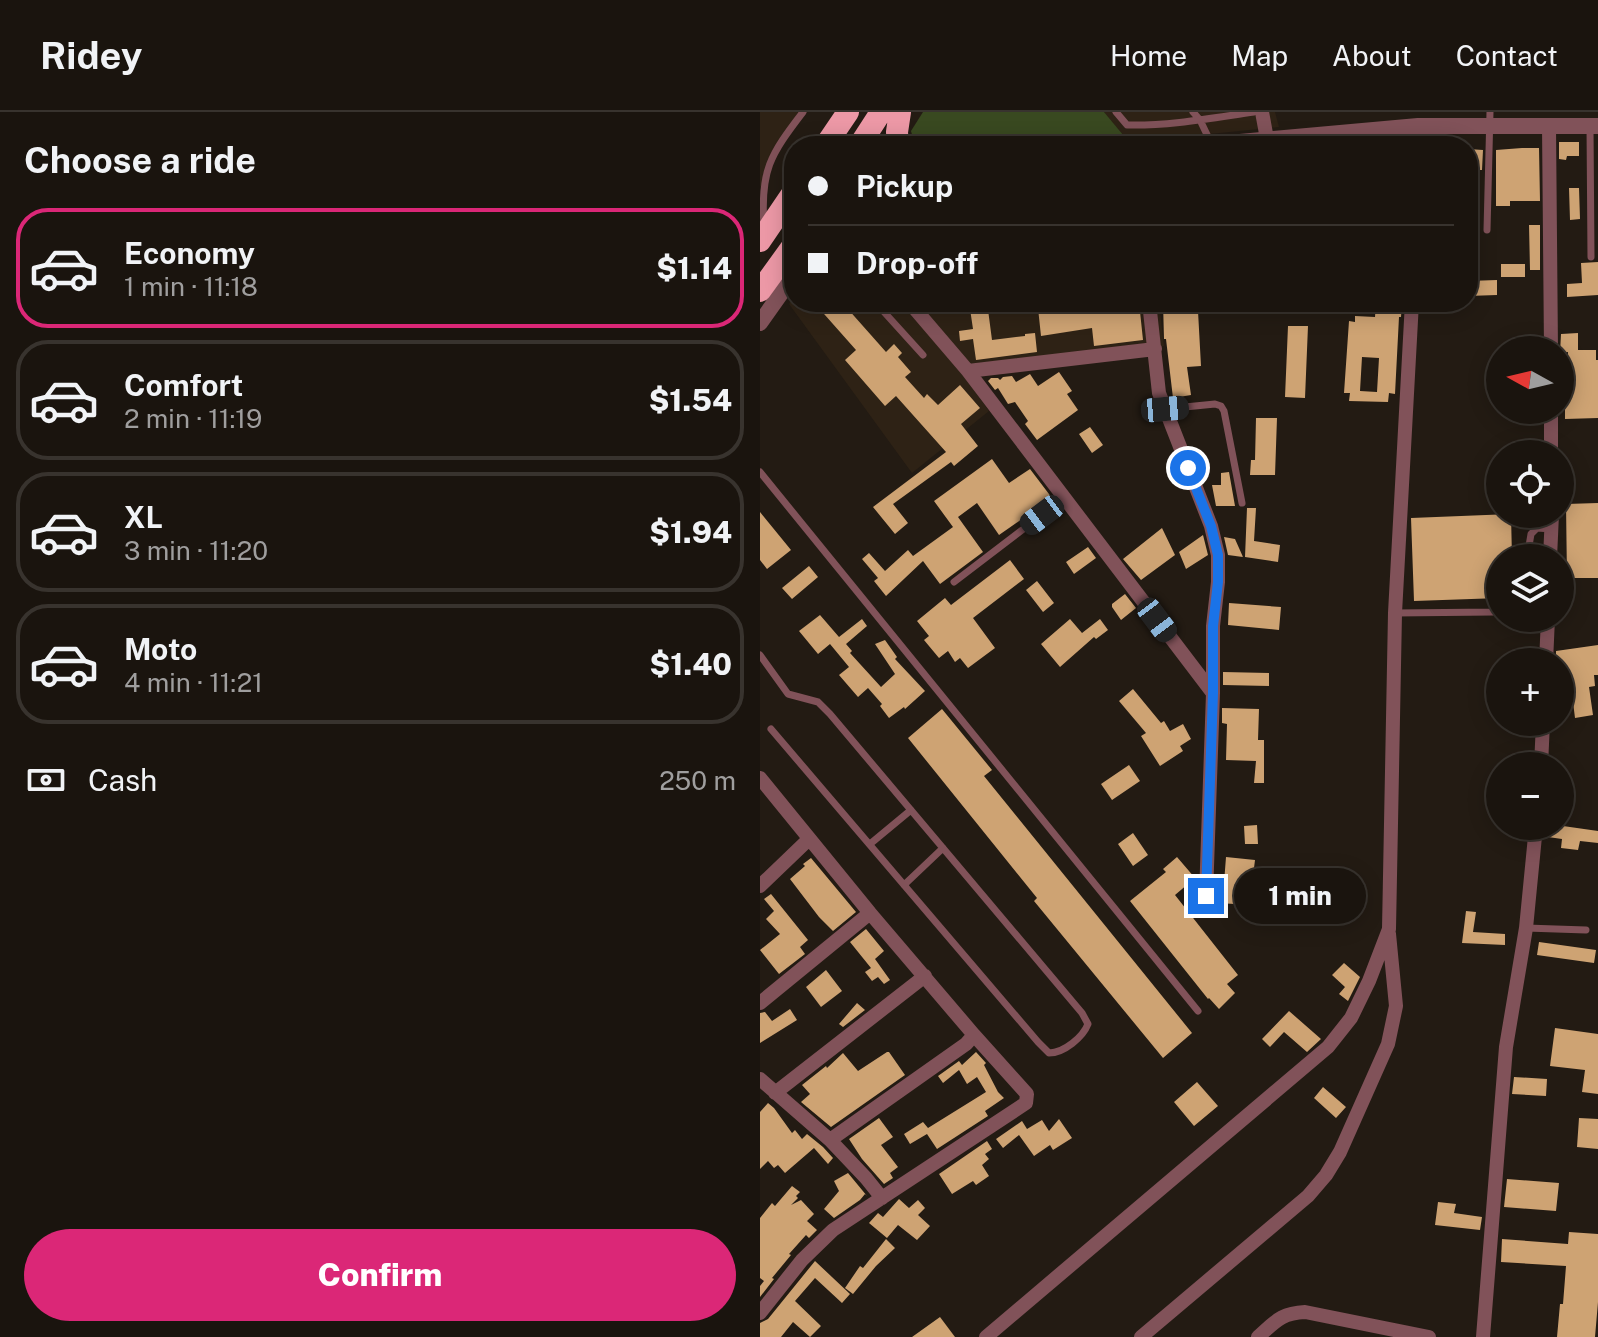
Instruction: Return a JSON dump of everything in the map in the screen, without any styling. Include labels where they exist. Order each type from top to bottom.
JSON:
[{"type":"highway","points":[[832,136],[848,112]]},
{"type":"highway","points":[[865,136],[881,112]]},
{"type":"highway","points":[[897,136],[900,112]]},
{"type":"highway","points":[[761,238],[784,205]]},
{"type":"highway","points":[[760,291],[784,258]]},
{"type":"street","points":[[1262,112],[1266,136]]},
{"type":"street","points":[[1302,136],[1490,119],[1549,126],[1594,126]]},
{"type":"street","points":[[1418,126],[1418,136]]},
{"type":"street","points":[[1549,126],[1551,336]]},
{"type":"street","points":[[760,323],[784,289]]},
{"type":"street","points":[[918,312],[968,371],[1213,693]]},
{"type":"street","points":[[1150,312],[1159,393],[1211,526],[1218,555],[1213,626],[1206,896]]},
{"type":"street","points":[[1141,1337],[1308,1196],[1326,1175],[1340,1152],[1388,1044],[1396,1006],[1389,929],[1395,613],[1411,312]]},
{"type":"street","points":[[968,371],[1155,349]]},
{"type":"street","points":[[760,778],[870,913],[1027,1094],[1026,1103],[833,1230],[802,1260],[761,1311]]},
{"type":"street","points":[[760,886],[809,839]]},
{"type":"street","points":[[1483,1337],[1506,1047],[1526,928],[1535,840]]},
{"type":"street","points":[[760,1003],[870,913]]},
{"type":"street","points":[[986,1337],[1328,1047],[1351,1018],[1389,929]]},
{"type":"street","points":[[775,1093],[925,976]]},
{"type":"street","points":[[830,1140],[966,1044],[974,1035]]},
{"type":"street","points":[[760,1079],[830,1140],[882,1198]]},
{"type":"street","points":[[1258,1337],[1290,1313],[1305,1312],[1429,1337]]},
{"type":"lane","points":[[784,136],[803,112]]},
{"type":"lane","points":[[1116,112],[1127,125],[1200,120],[1254,112]]},
{"type":"lane","points":[[1193,112],[1200,120],[1203,136]]},
{"type":"lane","points":[[1487,230],[1490,119]]},
{"type":"lane","points":[[1591,257],[1594,126]]},
{"type":"lane","points":[[761,238],[766,170],[784,136]]},
{"type":"lane","points":[[884,312],[923,355]]},
{"type":"lane","points":[[1165,409],[1221,406],[1242,503]]},
{"type":"lane","points":[[760,472],[1198,1011]]},
{"type":"lane","points":[[954,582],[1064,498]]},
{"type":"lane","points":[[1395,613],[1486,612]]},
{"type":"lane","points":[[760,655],[788,694],[818,702],[830,714],[1082,1013],[1088,1024],[1085,1033],[1057,1053],[1049,1053],[771,729]]},
{"type":"lane","points":[[870,844],[911,810]]},
{"type":"lane","points":[[904,885],[943,848]]},
{"type":"lane","points":[[1526,928],[1586,930]]},
{"type":"shaded area","points":[[760,112],[798,112],[784,136],[760,188]]},
{"type":"shaded area","points":[[1104,112],[1275,112],[1279,127],[1189,136],[1124,136]]},
{"type":"shaded area","points":[[795,312],[1160,312],[1164,346],[956,365],[989,411],[912,473]]},
{"type":"green space","points":[[923,112],[1104,112],[1124,136],[912,136],[911,131]]},
{"type":"building","points":[[1559,142],[1579,142],[1579,156],[1559,159]]},
{"type":"building","points":[[1539,148],[1540,201],[1510,201],[1510,206],[1496,206],[1496,150]]},
{"type":"building","points":[[1478,150],[1483,150],[1482,170],[1478,170]]},
{"type":"building","points":[[1569,188],[1579,188],[1580,219],[1570,220]]},
{"type":"building","points":[[1529,225],[1540,225],[1540,270],[1530,270]]},
{"type":"building","points":[[1598,262],[1598,295],[1567,297],[1567,284],[1582,283],[1581,263]]},
{"type":"building","points":[[1501,264],[1525,264],[1525,277],[1501,277]]},
{"type":"building","points":[[1497,280],[1497,295],[1478,296],[1478,281]]},
{"type":"building","points":[[822,312],[851,312],[886,352],[894,344],[902,353],[898,357],[911,372],[905,377],[924,398],[927,394],[938,405],[960,385],[980,408],[961,424],[978,446],[954,466],[951,462],[893,504],[908,523],[895,534],[873,507],[946,452],[896,396],[885,406],[845,360],[856,350]]},
{"type":"building","points":[[970,312],[988,312],[992,340],[1035,333],[1037,352],[976,360],[973,339],[960,341],[959,331],[973,329]]},
{"type":"building","points":[[1038,312],[1140,312],[1143,340],[1094,346],[1092,328],[1041,336]]},
{"type":"building","points":[[1163,312],[1198,312],[1201,366],[1187,367],[1191,395],[1173,398]]},
{"type":"building","points":[[1375,312],[1401,312],[1395,394],[1389,393],[1388,402],[1349,401],[1350,393],[1344,393],[1349,321],[1355,322],[1355,316],[1375,317]],"holes":[[[1362,357],[1379,358],[1377,392],[1360,391]]]},
{"type":"building","points":[[1288,326],[1308,326],[1305,398],[1285,397]]},
{"type":"building","points":[[1578,333],[1578,350],[1596,350],[1598,418],[1574,419],[1574,336],[1561,334]]},
{"type":"building","points":[[1059,372],[1072,391],[1067,394],[1078,410],[1037,440],[1015,402],[1008,404],[998,388],[995,390],[988,381],[1012,376],[1016,382],[1030,374],[1038,386]]},
{"type":"building","points":[[1256,418],[1277,418],[1275,475],[1250,475],[1251,460],[1255,460]]},
{"type":"building","points":[[1090,427],[1103,445],[1092,453],[1079,434]]},
{"type":"building","points":[[992,459],[1009,483],[1030,469],[1052,498],[999,535],[977,503],[958,517],[983,552],[940,584],[923,561],[886,596],[874,581],[878,578],[862,559],[869,553],[885,571],[908,550],[913,556],[953,527],[934,501]]},
{"type":"building","points":[[1229,472],[1235,506],[1216,506],[1212,485],[1221,485],[1221,473]]},
{"type":"building","points":[[1598,503],[1598,578],[1574,578],[1574,544],[1567,544],[1566,528],[1574,528],[1574,504]]},
{"type":"building","points":[[1247,508],[1256,508],[1254,541],[1280,545],[1278,562],[1245,557]]},
{"type":"building","points":[[760,512],[791,550],[767,569],[760,560]]},
{"type":"building","points":[[1486,515],[1486,528],[1511,528],[1512,544],[1486,544],[1486,598],[1414,601],[1411,518]]},
{"type":"building","points":[[1162,528],[1175,555],[1141,580],[1123,559]]},
{"type":"building","points":[[1203,535],[1208,555],[1186,569],[1179,552]]},
{"type":"building","points":[[1224,537],[1235,539],[1243,557],[1228,555]]},
{"type":"building","points":[[1088,547],[1096,558],[1074,574],[1066,562]]},
{"type":"building","points":[[1010,560],[1024,579],[973,618],[995,648],[968,668],[960,658],[955,662],[948,651],[939,658],[924,640],[929,636],[917,621],[945,598],[951,605]]},
{"type":"building","points":[[809,566],[818,577],[792,599],[782,588]]},
{"type":"building","points":[[1037,581],[1054,603],[1043,612],[1026,590]]},
{"type":"building","points":[[1125,594],[1136,608],[1121,620],[1112,604]]},
{"type":"building","points":[[1229,603],[1281,607],[1279,630],[1228,625]]},
{"type":"building","points":[[820,615],[839,637],[862,619],[867,626],[846,644],[852,651],[850,653],[881,687],[895,674],[875,644],[885,640],[897,657],[895,659],[925,691],[905,709],[889,718],[868,688],[858,697],[839,675],[849,667],[830,644],[818,654],[799,631]]},
{"type":"building","points":[[1070,619],[1082,633],[1100,619],[1108,630],[1096,639],[1094,637],[1060,667],[1041,644]]},
{"type":"building","points":[[1598,645],[1598,675],[1594,675],[1595,686],[1589,687],[1593,715],[1575,718],[1574,710],[1574,648]]},
{"type":"building","points":[[1223,672],[1269,673],[1269,686],[1223,685]]},
{"type":"building","points":[[1133,689],[1170,731],[1183,724],[1191,739],[1180,746],[1183,751],[1160,766],[1141,736],[1146,733],[1119,701]]},
{"type":"building","points":[[1222,708],[1259,709],[1258,740],[1264,740],[1264,783],[1254,783],[1256,761],[1226,760],[1227,724],[1222,723]]},
{"type":"building","points":[[942,709],[992,770],[984,776],[1192,1033],[1163,1058],[1034,901],[1037,898],[908,738]]},
{"type":"building","points":[[1129,765],[1140,781],[1112,800],[1101,784]]},
{"type":"building","points":[[1257,825],[1258,844],[1245,844],[1244,826]]},
{"type":"building","points":[[1574,828],[1598,831],[1598,843],[1580,841],[1578,850],[1561,848],[1562,840],[1574,840]]},
{"type":"building","points":[[1133,833],[1148,855],[1133,866],[1118,844]]},
{"type":"building","points":[[1177,857],[1195,878],[1175,895],[1238,975],[1227,984],[1235,993],[1219,1009],[1130,901],[1166,872],[1163,869]]},
{"type":"building","points":[[1226,857],[1255,860],[1253,905],[1217,903],[1219,883],[1224,883]]},
{"type":"building","points":[[811,858],[856,912],[833,931],[790,879]]},
{"type":"building","points":[[771,894],[808,940],[800,947],[805,954],[779,974],[760,950],[780,934],[766,919],[774,911],[764,899]]},
{"type":"building","points":[[1466,911],[1476,912],[1473,932],[1505,934],[1505,945],[1462,943]]},
{"type":"building","points":[[866,929],[884,951],[875,959],[890,980],[884,984],[878,977],[872,981],[865,972],[871,968],[850,942]]},
{"type":"building","points":[[1539,942],[1596,950],[1594,963],[1537,955]]},
{"type":"building","points":[[1344,963],[1360,977],[1348,1001],[1339,994],[1345,987],[1332,975]]},
{"type":"building","points":[[826,970],[842,991],[821,1007],[806,987]]},
{"type":"building","points":[[857,1003],[865,1010],[843,1027],[839,1024]]},
{"type":"building","points":[[790,1009],[797,1020],[760,1043],[760,1013],[765,1012],[772,1021]]},
{"type":"building","points":[[1289,1011],[1321,1039],[1307,1052],[1284,1032],[1270,1047],[1262,1039]]},
{"type":"building","points":[[1555,1028],[1598,1034],[1598,1094],[1582,1092],[1585,1070],[1550,1066]]},
{"type":"building","points":[[887,1052],[905,1075],[831,1127],[801,1102],[810,1094],[802,1085],[843,1053],[858,1071]]},
{"type":"building","points":[[976,1052],[986,1063],[984,1065],[1004,1098],[985,1111],[988,1116],[937,1149],[927,1134],[910,1144],[904,1134],[923,1122],[928,1128],[986,1092],[977,1077],[967,1084],[959,1070],[943,1083],[938,1076],[959,1061],[962,1065]]},
{"type":"building","points":[[1514,1077],[1547,1079],[1546,1096],[1512,1094]]},
{"type":"building","points":[[1197,1082],[1218,1106],[1194,1126],[1174,1102]]},
{"type":"building","points":[[1323,1087],[1346,1107],[1336,1118],[1314,1098]]},
{"type":"building","points":[[768,1103],[792,1133],[795,1130],[802,1139],[807,1134],[823,1147],[833,1158],[828,1164],[814,1148],[785,1173],[778,1165],[774,1168],[768,1161],[760,1169],[760,1112]]},
{"type":"building","points":[[879,1118],[893,1137],[881,1145],[898,1167],[890,1173],[893,1178],[884,1184],[849,1139]]},
{"type":"building","points":[[1579,1118],[1598,1119],[1598,1149],[1577,1147]]},
{"type":"building","points":[[1059,1119],[1072,1138],[1053,1150],[1050,1145],[1034,1156],[1019,1135],[1003,1148],[996,1139],[1022,1121],[1027,1129],[1042,1120],[1049,1131]]},
{"type":"building","points":[[987,1141],[992,1149],[985,1154],[989,1159],[982,1165],[989,1176],[976,1185],[973,1181],[952,1194],[939,1174]]},
{"type":"building","points":[[848,1173],[867,1196],[865,1194],[834,1218],[824,1209],[839,1191],[834,1181]]},
{"type":"building","points":[[1507,1179],[1559,1183],[1556,1211],[1504,1207]]},
{"type":"building","points":[[792,1186],[800,1192],[791,1205],[801,1200],[814,1214],[807,1221],[817,1230],[809,1238],[806,1235],[789,1254],[760,1297],[760,1286],[764,1281],[760,1278],[760,1218]]},
{"type":"building","points":[[899,1199],[909,1208],[918,1200],[925,1208],[918,1215],[930,1226],[917,1240],[898,1225],[887,1238],[869,1223],[878,1213],[883,1217]]},
{"type":"building","points":[[1438,1202],[1456,1204],[1454,1213],[1482,1217],[1480,1230],[1435,1225]]},
{"type":"building","points":[[1569,1232],[1598,1234],[1595,1337],[1557,1337],[1566,1266],[1501,1262],[1502,1239],[1568,1244]]},
{"type":"building","points":[[886,1239],[895,1248],[853,1294],[845,1288],[860,1266],[863,1268]]},
{"type":"building","points":[[815,1261],[850,1294],[842,1303],[815,1278],[795,1301],[821,1326],[810,1337],[793,1322],[781,1337],[760,1337],[760,1323],[768,1319]]},
{"type":"building","points":[[940,1317],[955,1337],[912,1337]]},
{"type":"route","points":[[1188,468],[1211,526],[1218,555],[1213,626],[1206,896]]}]
